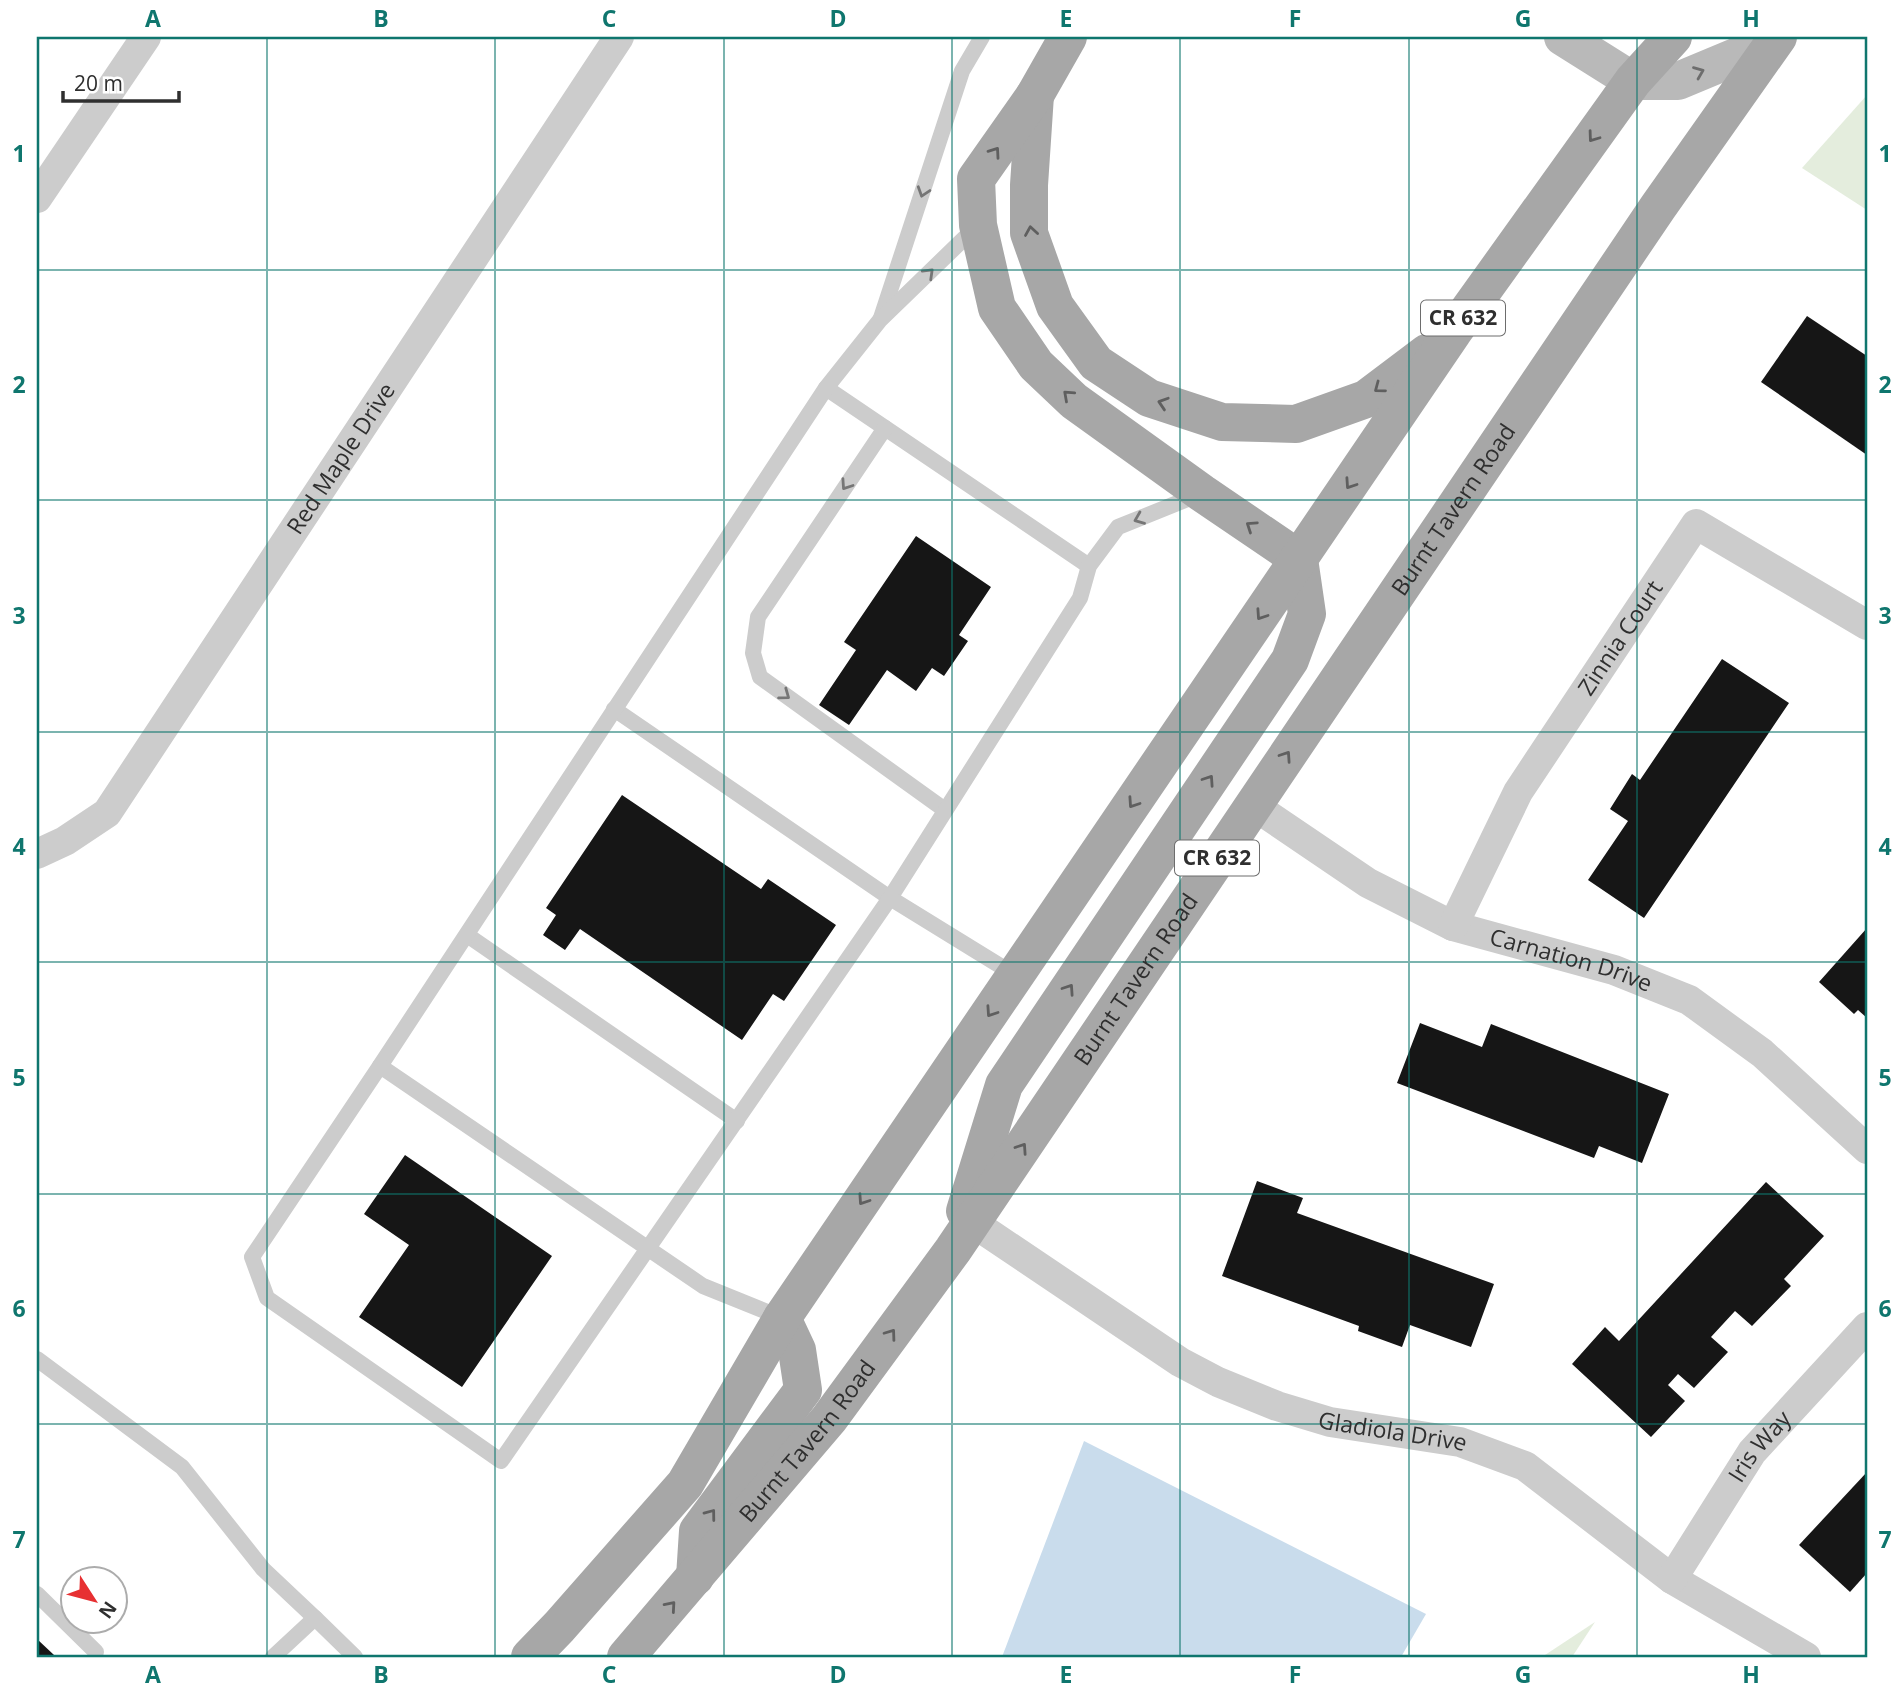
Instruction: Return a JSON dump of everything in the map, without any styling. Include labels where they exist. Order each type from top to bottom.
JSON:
[{"type":"main road","points":[[962,1236],[1004,1085],[1290,660],[1307,614],[1299,559],[1074,401],[1036,365],[997,307],[978,225],[976,179],[1035,95],[1068,37]]},
{"type":"main road","name":"CR 632","points":[[530,1657],[685,1484],[782,1318],[1453,332],[1633,81],[1674,37]]},
{"type":"main road","name":"Burnt Tavern Road","points":[[626,1657],[829,1419],[962,1236],[1658,207],[1778,37]]},
{"type":"main road","points":[[1035,95],[1029,233],[1055,306],[1096,363],[1149,398],[1222,422],[1296,424],[1366,399],[1453,332]]},
{"type":"main road","points":[[695,1577],[698,1531],[803,1390],[797,1350],[782,1318]]},
{"type":"street","points":[[37,198],[146,37]]},
{"type":"street","name":"Red Maple Drive","points":[[37,854],[65,841],[107,813],[619,37]]},
{"type":"street","points":[[1563,37],[1633,81],[1678,81],[1738,57],[1770,37]]},
{"type":"street","name":"Zinnia Court","points":[[1453,926],[1518,792],[1696,524],[1867,625]]},
{"type":"street","name":"Carnation Drive","points":[[1253,805],[1368,883],[1453,926],[1614,970],[1689,1000],[1762,1053],[1867,1149]]},
{"type":"street","name":"Gladiola Drive","points":[[962,1236],[1218,1382],[1277,1406],[1330,1422],[1460,1441],[1525,1466],[1672,1579],[1798,1655]]},
{"type":"street","name":"Iris Way","points":[[1672,1579],[1752,1452],[1867,1327]]},
{"type":"lane","points":[[880,320],[962,71],[982,37]]},
{"type":"lane","points":[[978,225],[880,320],[826,388],[252,1257],[267,1298],[501,1461],[890,898],[1080,598],[1089,566],[1118,527],[1202,493]]},
{"type":"lane","points":[[826,388],[1089,566]]},
{"type":"lane","points":[[884,428],[758,617],[753,653],[760,677],[945,810]]},
{"type":"lane","points":[[614,709],[890,898],[1016,975]]},
{"type":"lane","points":[[467,935],[737,1121]]},
{"type":"lane","points":[[380,1066],[703,1286],[782,1318]]},
{"type":"lane","points":[[37,1359],[182,1467],[263,1569],[355,1657]]},
{"type":"lane","points":[[37,1594],[96,1652]]},
{"type":"lane","points":[[273,1657],[315,1618]]},
{"type":"green space","points":[[1867,95],[1867,210],[1802,168]]},
{"type":"green space","points":[[1595,1622],[1572,1657],[1542,1657]]},
{"type":"water","points":[[1084,1441],[1426,1614],[1401,1657],[1002,1657]]},
{"type":"building","points":[[1807,316],[1867,356],[1867,455],[1761,382]]},
{"type":"building","points":[[916,536],[991,587],[959,635],[968,641],[944,676],[932,668],[916,691],[887,670],[849,725],[819,705],[856,650],[844,642]]},
{"type":"building","points":[[1722,659],[1789,703],[1644,918],[1588,880],[1628,821],[1610,809],[1632,774],[1640,780]]},
{"type":"building","points":[[622,795],[761,889],[768,879],[836,925],[784,1001],[773,994],[742,1040],[580,929],[565,950],[543,935],[556,915],[546,908]]},
{"type":"building","points":[[1867,928],[1867,1018],[1858,1010],[1854,1014],[1819,982]]},
{"type":"building","points":[[1420,1023],[1482,1047],[1491,1024],[1669,1094],[1642,1163],[1599,1146],[1594,1158],[1397,1083]]},
{"type":"building","points":[[405,1155],[552,1256],[462,1387],[359,1317],[409,1245],[364,1214]]},
{"type":"building","points":[[1257,1181],[1303,1198],[1297,1213],[1494,1284],[1471,1347],[1410,1325],[1402,1347],[1358,1331],[1359,1326],[1222,1276]]},
{"type":"building","points":[[1766,1182],[1824,1236],[1784,1279],[1791,1286],[1752,1326],[1735,1311],[1711,1337],[1728,1352],[1694,1388],[1678,1374],[1668,1385],[1685,1401],[1651,1437],[1572,1364],[1605,1327],[1619,1341]]},
{"type":"building","points":[[1867,1472],[1867,1573],[1850,1592],[1799,1545]]},
{"type":"building","points":[[37,1639],[54,1655],[37,1657]]}]
